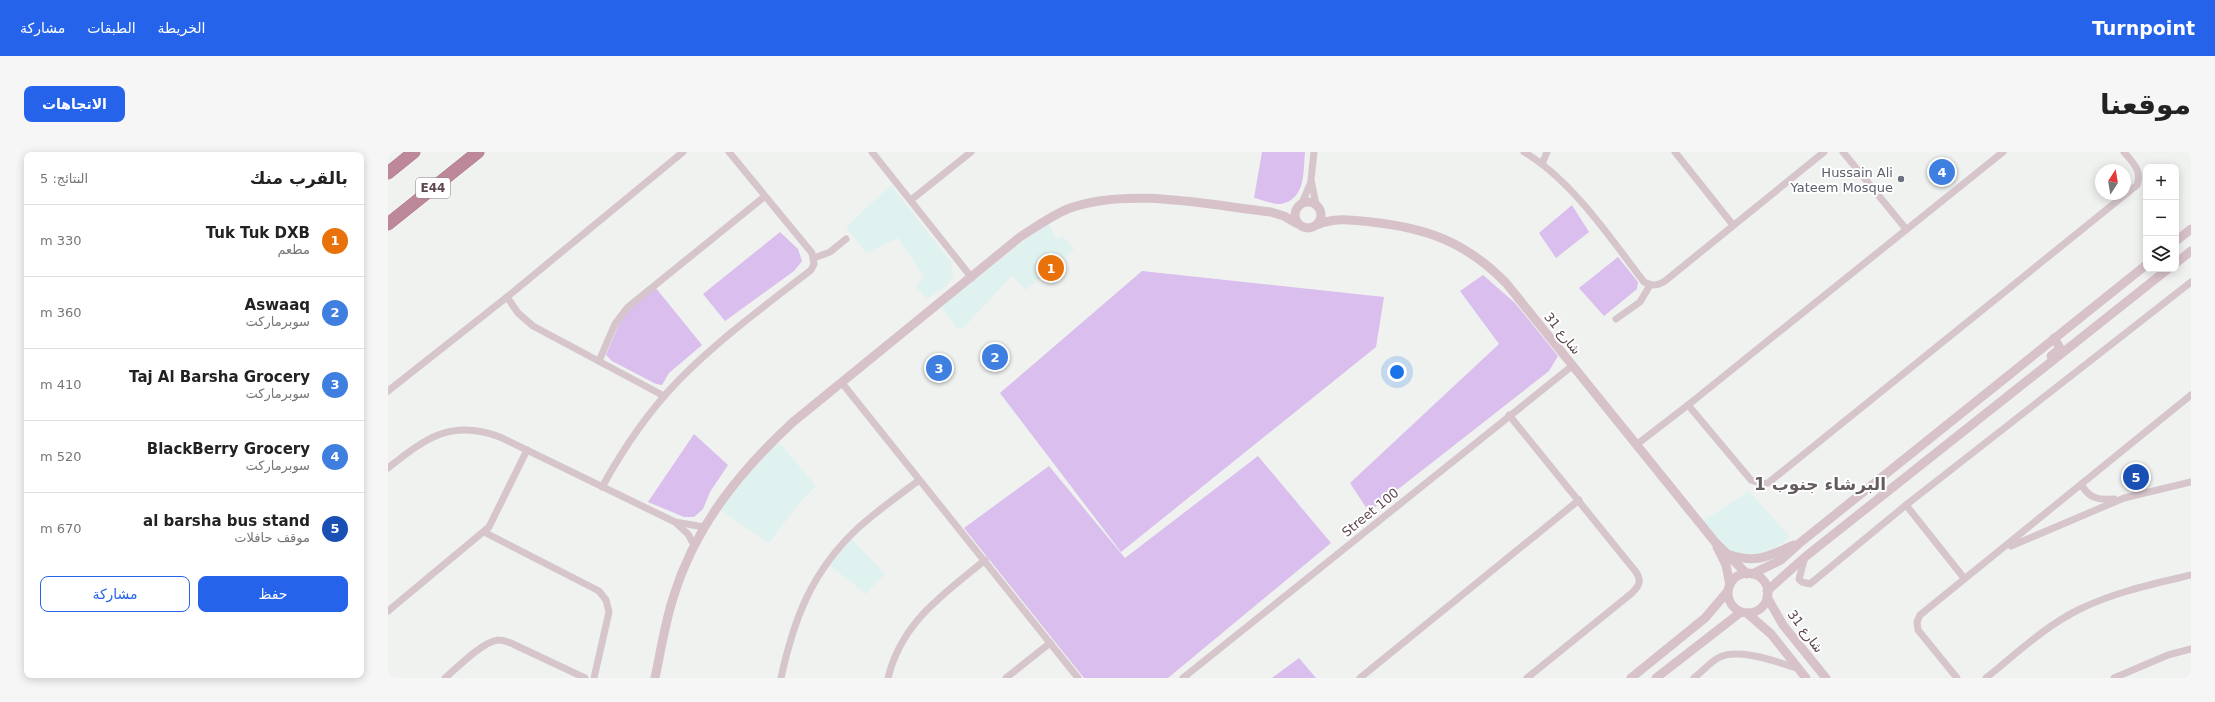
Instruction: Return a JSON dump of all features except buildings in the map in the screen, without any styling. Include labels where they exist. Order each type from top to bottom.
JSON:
[{"type":"highway","points":[[388,173],[414,152]]},
{"type":"highway","name":"E44","points":[[388,224],[478,152]]},
{"type":"street","points":[[388,391],[507,297],[683,152]]},
{"type":"street","points":[[729,152],[814,258]]},
{"type":"street","points":[[872,152],[972,278]]},
{"type":"street","points":[[911,200],[971,152]]},
{"type":"street","points":[[1296,222],[1294,213],[1300,204],[1311,180],[1314,152]]},
{"type":"street","points":[[1524,152],[1542,164],[1574,194],[1644,282],[1650,285],[1658,285],[1665,281],[1824,152]]},
{"type":"street","points":[[1542,164],[1547,152]]},
{"type":"street","points":[[1675,152],[1733,225]]},
{"type":"street","points":[[1843,152],[1906,228]]},
{"type":"street","points":[[1636,445],[2003,152]]},
{"type":"street","points":[[1688,405],[1751,480],[1762,484],[1768,483],[2131,191],[2137,185],[2140,178],[2139,170],[2124,152]]},
{"type":"street","points":[[655,678],[674,595],[694,545],[730,488],[766,448],[794,422],[972,278],[1020,237],[1044,221],[1069,209],[1096,201],[1125,197],[1271,212],[1284,216],[1307,228],[1317,225],[1321,216],[1311,180]]},
{"type":"street","points":[[599,361],[615,324],[628,307],[764,197]]},
{"type":"street","points":[[1271,212],[1312,202],[1317,206]]},
{"type":"street","name":"شارع 31","points":[[1317,206],[1341,219]]},
{"type":"street","name":"شارع 31","points":[[1317,225],[1341,219],[1386,224],[1432,234],[1453,242],[1473,253],[1506,283],[1715,542],[1750,574]]},
{"type":"street","points":[[2179,239],[2191,230]]},
{"type":"street","points":[[814,258],[830,252],[846,239]]},
{"type":"street","points":[[2179,260],[2191,250]]},
{"type":"street","points":[[602,487],[623,450],[664,396],[704,356],[811,270],[814,258]]},
{"type":"street","points":[[1631,678],[1705,618],[1738,576],[1750,574],[1781,560],[1801,542],[2143,267]]},
{"type":"street","points":[[1656,678],[1744,612],[1760,609],[1767,594],[1805,557],[2023,386],[2164,272]]},
{"type":"street","points":[[1805,557],[1799,579],[1802,582],[1810,584],[1906,505],[2191,282]]},
{"type":"street","points":[[1616,319],[1640,302],[1650,285]]},
{"type":"street","points":[[507,297],[518,313],[533,326],[664,396]]},
{"type":"street","points":[[2023,386],[2028,377],[2060,349],[2054,338]]},
{"type":"street","name":"Street 100","points":[[1183,678],[1572,366]]},
{"type":"street","points":[[842,383],[918,481],[985,560],[1078,678]]},
{"type":"street","points":[[1957,678],[1918,630],[1917,622],[1920,615],[2191,395]]},
{"type":"street","points":[[1509,415],[1639,576],[1639,586],[1527,678]]},
{"type":"street","points":[[388,468],[427,439],[451,430],[476,430],[488,433],[527,450],[675,522],[704,527]]},
{"type":"street","points":[[388,611],[484,532],[495,516],[527,450]]},
{"type":"street","points":[[781,678],[793,628],[802,605],[826,563],[859,528],[918,481]]},
{"type":"street","points":[[2000,551],[2061,523],[2124,498],[2191,482]]},
{"type":"street","points":[[2081,484],[2085,491],[2097,499],[2124,498]]},
{"type":"street","points":[[1360,678],[1579,500]]},
{"type":"street","points":[[1906,505],[1964,578]]},
{"type":"street","points":[[675,522],[688,534],[694,545]]},
{"type":"street","points":[[484,532],[599,591],[606,600],[609,612],[594,678]]},
{"type":"street","name":"شارع 31","points":[[1715,542],[1726,565],[1729,588]]},
{"type":"street","points":[[1728,554],[1751,560],[1760,559],[1801,542]]},
{"type":"street","points":[[888,678],[894,657],[913,623],[926,609],[985,560]]},
{"type":"street","points":[[1750,574],[1762,580],[1767,594]]},
{"type":"street","points":[[1986,678],[2051,626],[2080,609],[2110,596],[2191,575]]},
{"type":"street","points":[[1729,588],[1730,601],[1771,634],[1806,678]]},
{"type":"street","name":"شارع 31","points":[[1767,594],[1784,625],[1826,678]]},
{"type":"street","points":[[445,678],[488,643],[497,640],[515,644],[585,678]]},
{"type":"street","points":[[1006,678],[1050,643]]},
{"type":"street","points":[[2114,678],[2168,655],[2191,649]]},
{"type":"street","points":[[1694,678],[1717,658],[1727,654],[1750,655],[1797,668]]},
{"type":"shaded area","points":[[1262,152],[1305,152],[1302,184],[1295,197],[1289,201],[1278,204],[1254,198]]},
{"type":"shaded area","points":[[1572,205],[1589,232],[1556,258],[1539,233]]},
{"type":"shaded area","points":[[780,232],[798,249],[802,261],[794,271],[725,321],[703,294]]},
{"type":"shaded area","points":[[1618,257],[1638,282],[1637,289],[1604,316],[1579,288]]},
{"type":"shaded area","points":[[1142,271],[1384,297],[1376,347],[1121,552],[1000,393]]},
{"type":"shaded area","points":[[1483,275],[1515,303],[1558,356],[1549,371],[1369,512],[1350,483],[1499,344],[1460,291]]},
{"type":"shaded area","points":[[655,287],[702,345],[669,373],[662,385],[656,384],[612,361],[606,355],[620,322],[630,309]]},
{"type":"shaded area","points":[[694,434],[728,465],[710,492],[703,509],[694,517],[684,517],[648,502]]},
{"type":"shaded area","points":[[1258,456],[1331,543],[1168,678],[1084,678],[964,528],[1049,466],[1125,558]]},
{"type":"shaded area","points":[[1299,658],[1316,678],[1272,678]]},
{"type":"sand","points":[[891,185],[951,262],[953,276],[945,287],[927,299],[916,287],[924,277],[898,238],[866,253],[846,227]]},
{"type":"sand","points":[[1048,222],[1056,239],[1063,236],[1074,250],[1026,290],[1012,276],[963,328],[957,329],[941,306]]},
{"type":"sand","points":[[777,440],[816,486],[801,501],[769,543],[720,510],[731,494]]},
{"type":"sand","points":[[1749,491],[1790,537],[1783,543],[1767,552],[1759,555],[1741,556],[1733,553],[1725,547],[1703,521]]},
{"type":"sand","points":[[852,539],[885,574],[866,594],[829,565]]},
{"type":"place","name":"BlackBerry Grocery","points":[[1942,172]]},
{"type":"place","name":"Hussain Ali Yateem Mosque","points":[[1901,179]]},
{"type":"place","name":"Tuk Tuk DXB","points":[[1051,268]]},
{"type":"place","name":"Aswaaq","points":[[995,357]]},
{"type":"place","name":"Taj Al Barsha Grocery","points":[[939,368]]},
{"type":"place","name":"al barsha bus stand","points":[[2136,477]]},
{"type":"district","name":"البرشاء جنوب 1","points":[[1820,484]]}]
